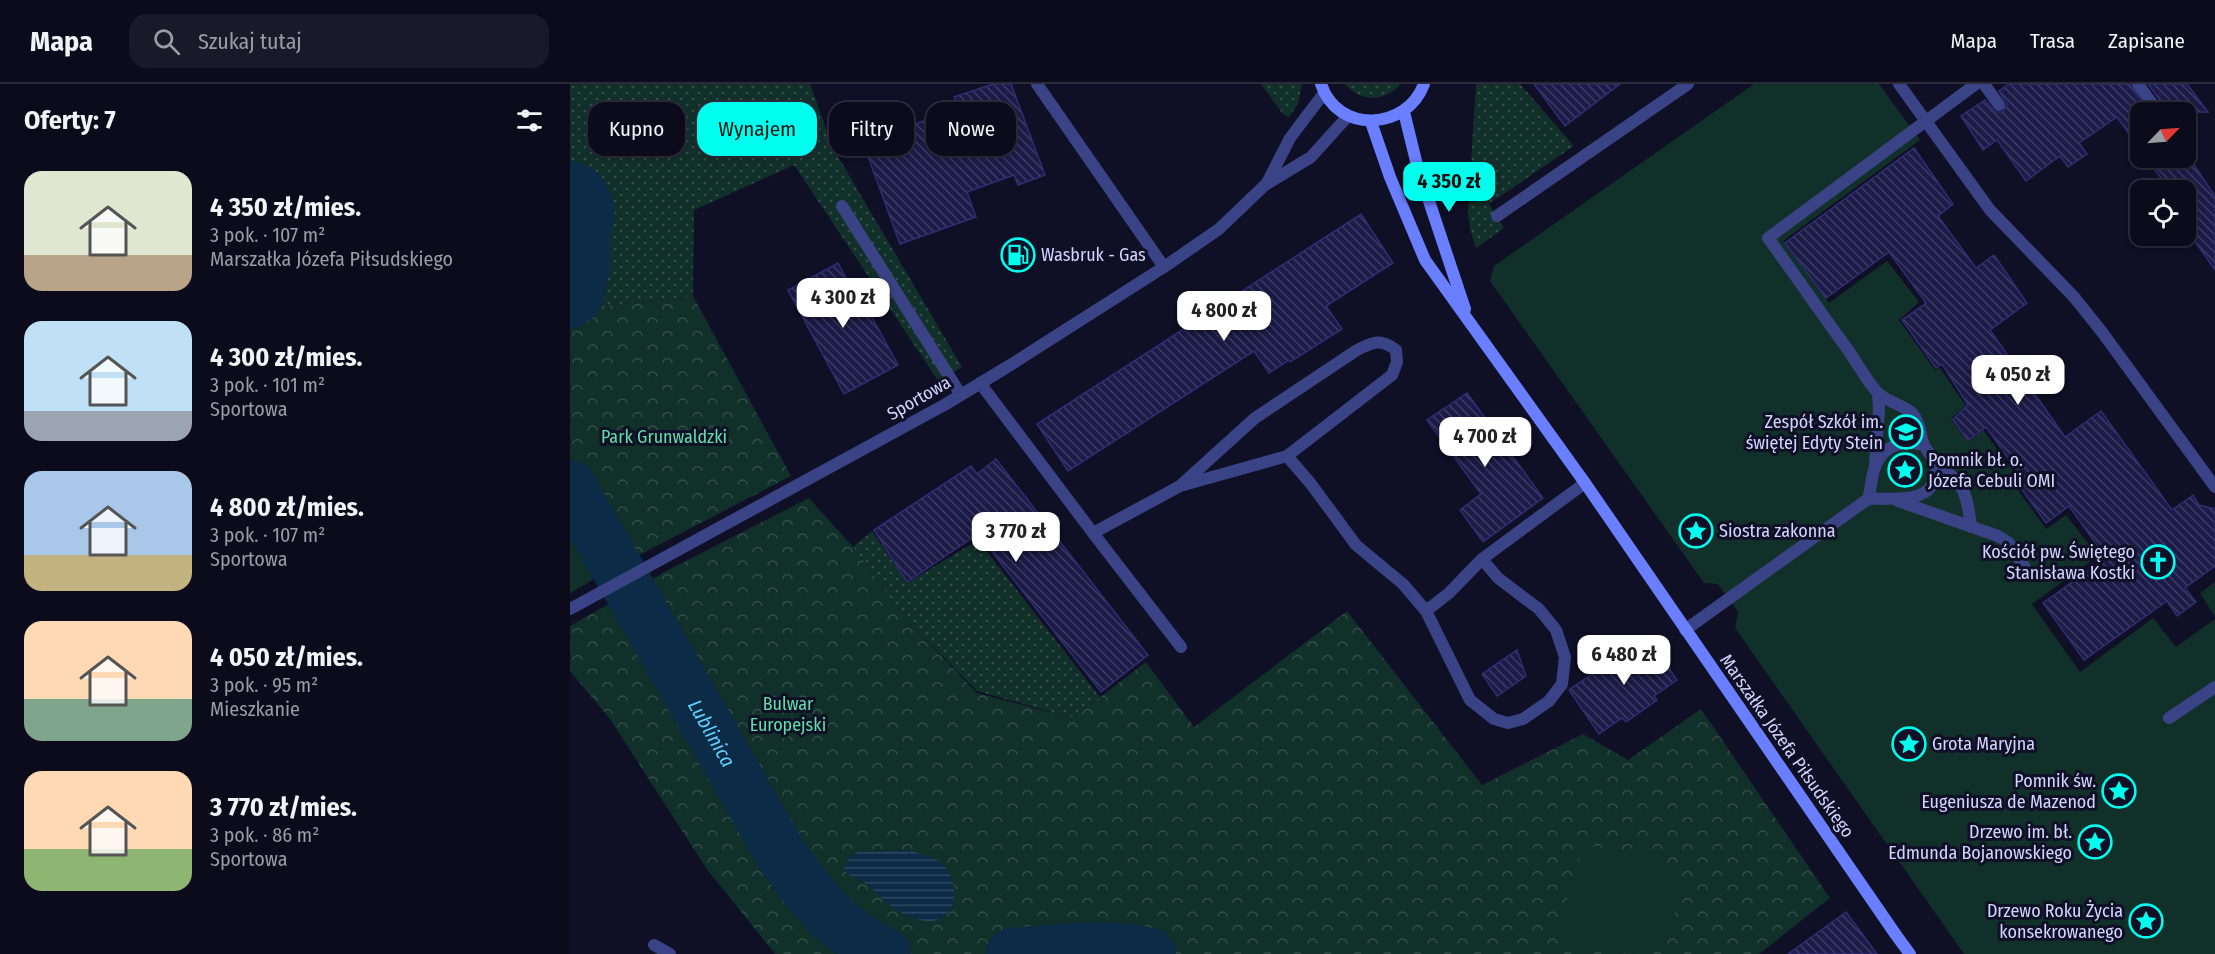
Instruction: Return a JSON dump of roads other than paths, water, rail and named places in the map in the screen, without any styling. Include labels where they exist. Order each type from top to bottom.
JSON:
[{"type":"main road","points":[[1322,89],[1334,106],[1348,116],[1371,122],[1388,119],[1404,112],[1420,95],[1424,84]]},
{"type":"main road","name":"Marszałka Józefa Piłsudskiego","points":[[1404,112],[1417,165],[1469,321]]},
{"type":"main road","name":"Marszałka Józefa Piłsudskiego","points":[[1371,122],[1390,177],[1425,260],[1585,483],[1889,926],[1911,954]]},
{"type":"street","points":[[1037,84],[1164,267]]},
{"type":"street","points":[[1497,216],[1688,84]]},
{"type":"street","points":[[1899,84],[1990,210],[2074,297],[2102,332],[2215,487]]},
{"type":"street","points":[[1897,500],[1913,497],[1923,492],[1932,484],[1936,476],[1936,464],[1924,445],[1920,426],[1912,414],[1878,394],[1768,238],[1976,84]]},
{"type":"street","points":[[1984,84],[1999,105]]},
{"type":"street","points":[[2138,84],[2151,102]]},
{"type":"street","name":"Sportowa","points":[[1265,185],[1290,138],[1322,89]]},
{"type":"street","name":"Sportowa","points":[[570,609],[961,395],[1164,267],[1219,229],[1265,185],[1311,157],[1348,116]]},
{"type":"street","points":[[842,206],[961,395]]},
{"type":"street","points":[[1094,534],[1180,486],[1255,418],[1357,350],[1374,342],[1387,343],[1396,350],[1397,362],[1392,375],[1287,456],[1180,486]]},
{"type":"street","points":[[980,383],[1181,647]]},
{"type":"street","points":[[1868,499],[1873,483],[1879,409],[1878,394]]},
{"type":"street","points":[[1874,471],[1883,454],[1892,446],[1912,442],[1924,445]]},
{"type":"street","points":[[1287,456],[1311,484],[1356,545],[1402,584],[1426,611],[1470,700],[1494,719],[1508,723],[1523,719],[1549,701],[1562,684],[1565,657],[1556,630],[1539,609],[1498,578],[1482,560]]},
{"type":"street","points":[[1936,464],[1953,475],[1962,488],[1967,501],[1971,527]]},
{"type":"street","points":[[1426,611],[1449,593],[1482,560],[1585,483]]},
{"type":"street","points":[[1685,630],[1868,499],[1885,497],[1897,500],[1998,536],[2009,543],[2031,574]]},
{"type":"street","points":[[2169,718],[2215,687]]},
{"type":"street","points":[[654,945],[670,954]]},
{"type":"water","points":[[910,850],[937,860],[950,875],[954,892],[953,901],[945,915],[937,920],[924,921],[902,913],[844,869],[850,856],[858,852]]},
{"type":"waterway","name":"Lublinica","points":[[570,187],[580,192],[587,203],[589,216],[585,234],[584,268],[577,297],[570,302]]},
{"type":"waterway","name":"Lublinica","points":[[570,486],[781,854],[825,911],[851,933],[885,954]]},
{"type":"waterway","name":"Lublinica","points":[[1012,954],[1098,948],[1150,954]]},
{"type":"place","name":"Wasbruk - Gas","points":[[1018,255]]},
{"type":"place","name":"Zespół Szkół im. świętej Edyty Stein","points":[[1906,432]]},
{"type":"place","name":"Pomnik bł. o. Józefa Cebuli OMI","points":[[1905,470]]},
{"type":"place","name":"Siostra zakonna","points":[[1696,531]]},
{"type":"place","name":"Kościół pw. Świętego Stanisława Kostki","points":[[2158,562]]},
{"type":"place","name":"Grota Maryjna","points":[[1909,744]]},
{"type":"place","name":"Pomnik św. Eugeniusza de Mazenod","points":[[2119,791]]},
{"type":"place","name":"Drzewo im. bł. Edmunda Bojanowskiego","points":[[2095,842]]},
{"type":"place","name":"Drzewo Roku Życia konsekrowanego","points":[[2146,921]]},
{"type":"park label","name":"Park Grunwaldzki","points":[[664,437]]},
{"type":"park label","name":"Bulwar Europejski","points":[[788,714]]}]
